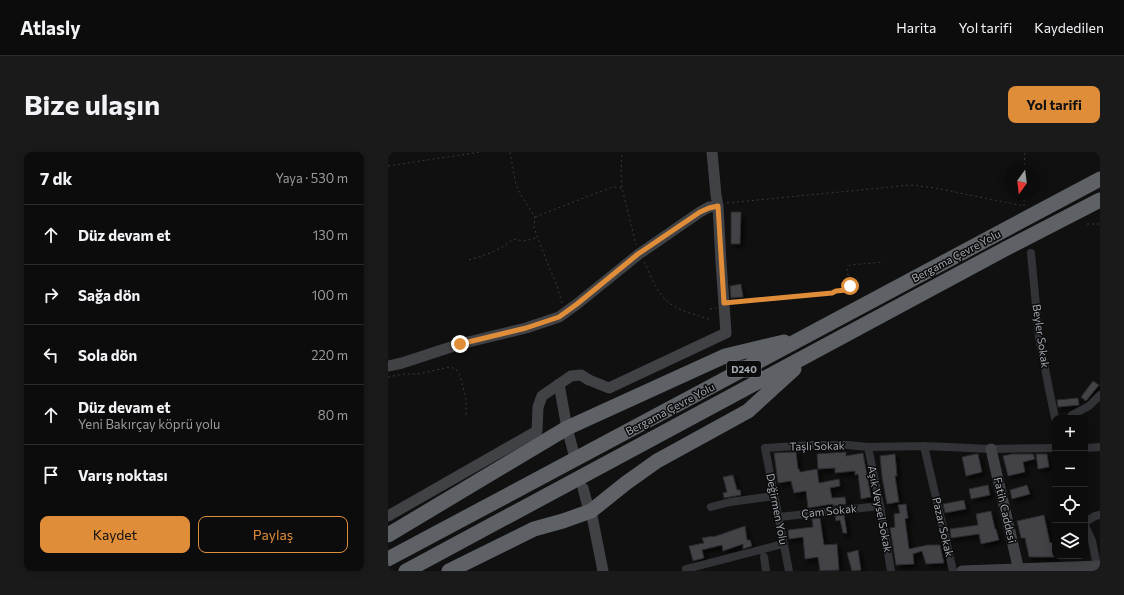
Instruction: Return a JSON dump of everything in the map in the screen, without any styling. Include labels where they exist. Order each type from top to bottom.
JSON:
[{"type":"highway","name":"Bergama Çevre Yolu","points":[[388,559],[1100,179]]},
{"type":"highway","name":"Bergama Çevre Yolu","points":[[406,571],[1007,248],[1100,200]]},
{"type":"highway","points":[[388,535],[567,428],[725,356],[804,337]]},
{"type":"highway","points":[[450,571],[534,529],[591,511],[626,482],[657,461],[748,411],[810,354]]},
{"type":"street","points":[[388,516],[537,432],[538,407],[542,396],[571,376],[581,375],[609,388],[726,333],[718,206],[712,152]]},
{"type":"street","points":[[388,366],[402,364],[460,344],[540,324],[559,317],[566,313],[638,254],[700,212],[718,206]]},
{"type":"street","name":"Beyler Sokak","points":[[1031,253],[1039,337],[1055,415]]},
{"type":"street","points":[[559,384],[567,428],[574,454]]},
{"type":"street","points":[[1072,415],[1089,406],[1100,395]]},
{"type":"street","name":"Taşlı Sokak","points":[[765,448],[812,445],[848,445],[868,447],[924,446],[991,449],[1052,448]]},
{"type":"street","name":"Pazar Sokak","points":[[924,446],[953,571]]},
{"type":"street","name":"Aşık Veysel Sokak","points":[[868,447],[891,571]]},
{"type":"street","points":[[1088,448],[1100,447]]},
{"type":"street","name":"Değirmen Yolu","points":[[765,448],[789,571]]},
{"type":"street","name":"Fatih Caddesi","points":[[991,449],[1019,570]]},
{"type":"street","points":[[583,488],[591,511],[603,571]]},
{"type":"street","points":[[711,507],[730,502],[774,496]]},
{"type":"street","name":"Çam Sokak","points":[[778,517],[880,506]]},
{"type":"street","points":[[1088,520],[1100,515]]},
{"type":"street","points":[[962,571],[1098,568],[1092,541],[1088,532]]},
{"type":"street","points":[[686,569],[783,544]]},
{"type":"street","points":[[764,557],[766,571]]},
{"type":"path","points":[[388,166],[480,152]]},
{"type":"path","points":[[510,152],[516,184],[522,198],[535,217],[534,228],[556,283],[566,313]]},
{"type":"path","points":[[622,152],[622,188],[638,254],[646,266],[658,291],[670,305],[711,320]]},
{"type":"path","points":[[1024,164],[1025,152]]},
{"type":"path","points":[[718,206],[729,202],[776,199],[911,185],[935,188],[1024,206],[1024,200]]},
{"type":"path","points":[[535,217],[614,187],[622,188]]},
{"type":"path","points":[[1087,224],[1100,224]]},
{"type":"path","points":[[469,260],[494,252],[506,246],[513,239],[524,241],[538,238]]},
{"type":"path","points":[[724,303],[832,293],[846,290],[850,286],[847,270],[850,265],[883,262]]},
{"type":"path","points":[[388,377],[404,374],[418,374],[450,367],[456,369],[460,375],[466,399],[466,416]]},
{"type":"building","points":[[731,212],[741,212],[740,244],[731,244]]},
{"type":"building","points":[[741,284],[743,297],[731,298],[730,286]]},
{"type":"building","points":[[1093,381],[1099,385],[1086,401],[1081,397]]},
{"type":"building","points":[[1078,398],[1079,405],[1058,407],[1057,400]]},
{"type":"building","points":[[796,452],[798,469],[800,472],[817,469],[819,483],[839,479],[840,486],[830,488],[832,498],[845,497],[846,504],[833,506],[833,504],[808,508],[806,491],[794,493],[791,481],[778,483],[774,453]]},
{"type":"building","points":[[846,452],[846,456],[863,453],[871,497],[861,499],[858,474],[855,475],[855,471],[835,473],[835,468],[818,469],[817,454]]},
{"type":"building","points":[[895,454],[897,476],[895,476],[899,502],[887,504],[880,456]]},
{"type":"building","points":[[978,454],[982,472],[966,476],[962,457]]},
{"type":"building","points":[[1012,454],[1033,454],[1035,459],[1023,462],[1025,472],[1008,476],[1003,456]]},
{"type":"building","points":[[1036,454],[1047,454],[1049,467],[1038,469]]},
{"type":"building","points":[[733,475],[737,490],[740,490],[741,495],[724,498],[723,493],[727,492],[723,477]]},
{"type":"building","points":[[988,485],[990,495],[971,499],[969,489]]},
{"type":"building","points":[[1027,485],[1030,494],[1012,499],[1010,490]]},
{"type":"building","points":[[964,500],[966,509],[945,513],[943,504]]},
{"type":"building","points":[[906,504],[908,518],[905,519],[909,549],[927,545],[940,545],[944,563],[926,564],[922,551],[913,554],[914,564],[896,565],[890,528],[895,527],[894,514],[900,513],[898,505]]},
{"type":"building","points":[[991,511],[999,540],[981,544],[979,534],[951,538],[950,529],[978,525],[976,514]]},
{"type":"building","points":[[844,515],[847,533],[843,533],[840,520],[836,521],[835,516]]},
{"type":"building","points":[[1044,515],[1050,543],[1052,543],[1052,557],[1029,557],[1025,538],[1021,538],[1017,521]]},
{"type":"building","points":[[820,518],[824,545],[837,544],[839,570],[820,571],[818,557],[805,559],[803,537],[789,539],[788,530],[813,527],[812,519]]},
{"type":"building","points":[[745,526],[747,540],[750,540],[752,546],[743,549],[743,544],[723,551],[722,545],[702,550],[704,558],[693,561],[689,546],[704,543],[702,538],[713,537]]},
{"type":"building","points":[[858,550],[861,570],[852,571],[847,553]]},
{"type":"route","points":[[460,344],[526,328],[559,317],[638,254],[700,212],[718,206],[724,303],[832,293],[846,290],[850,286]]}]
